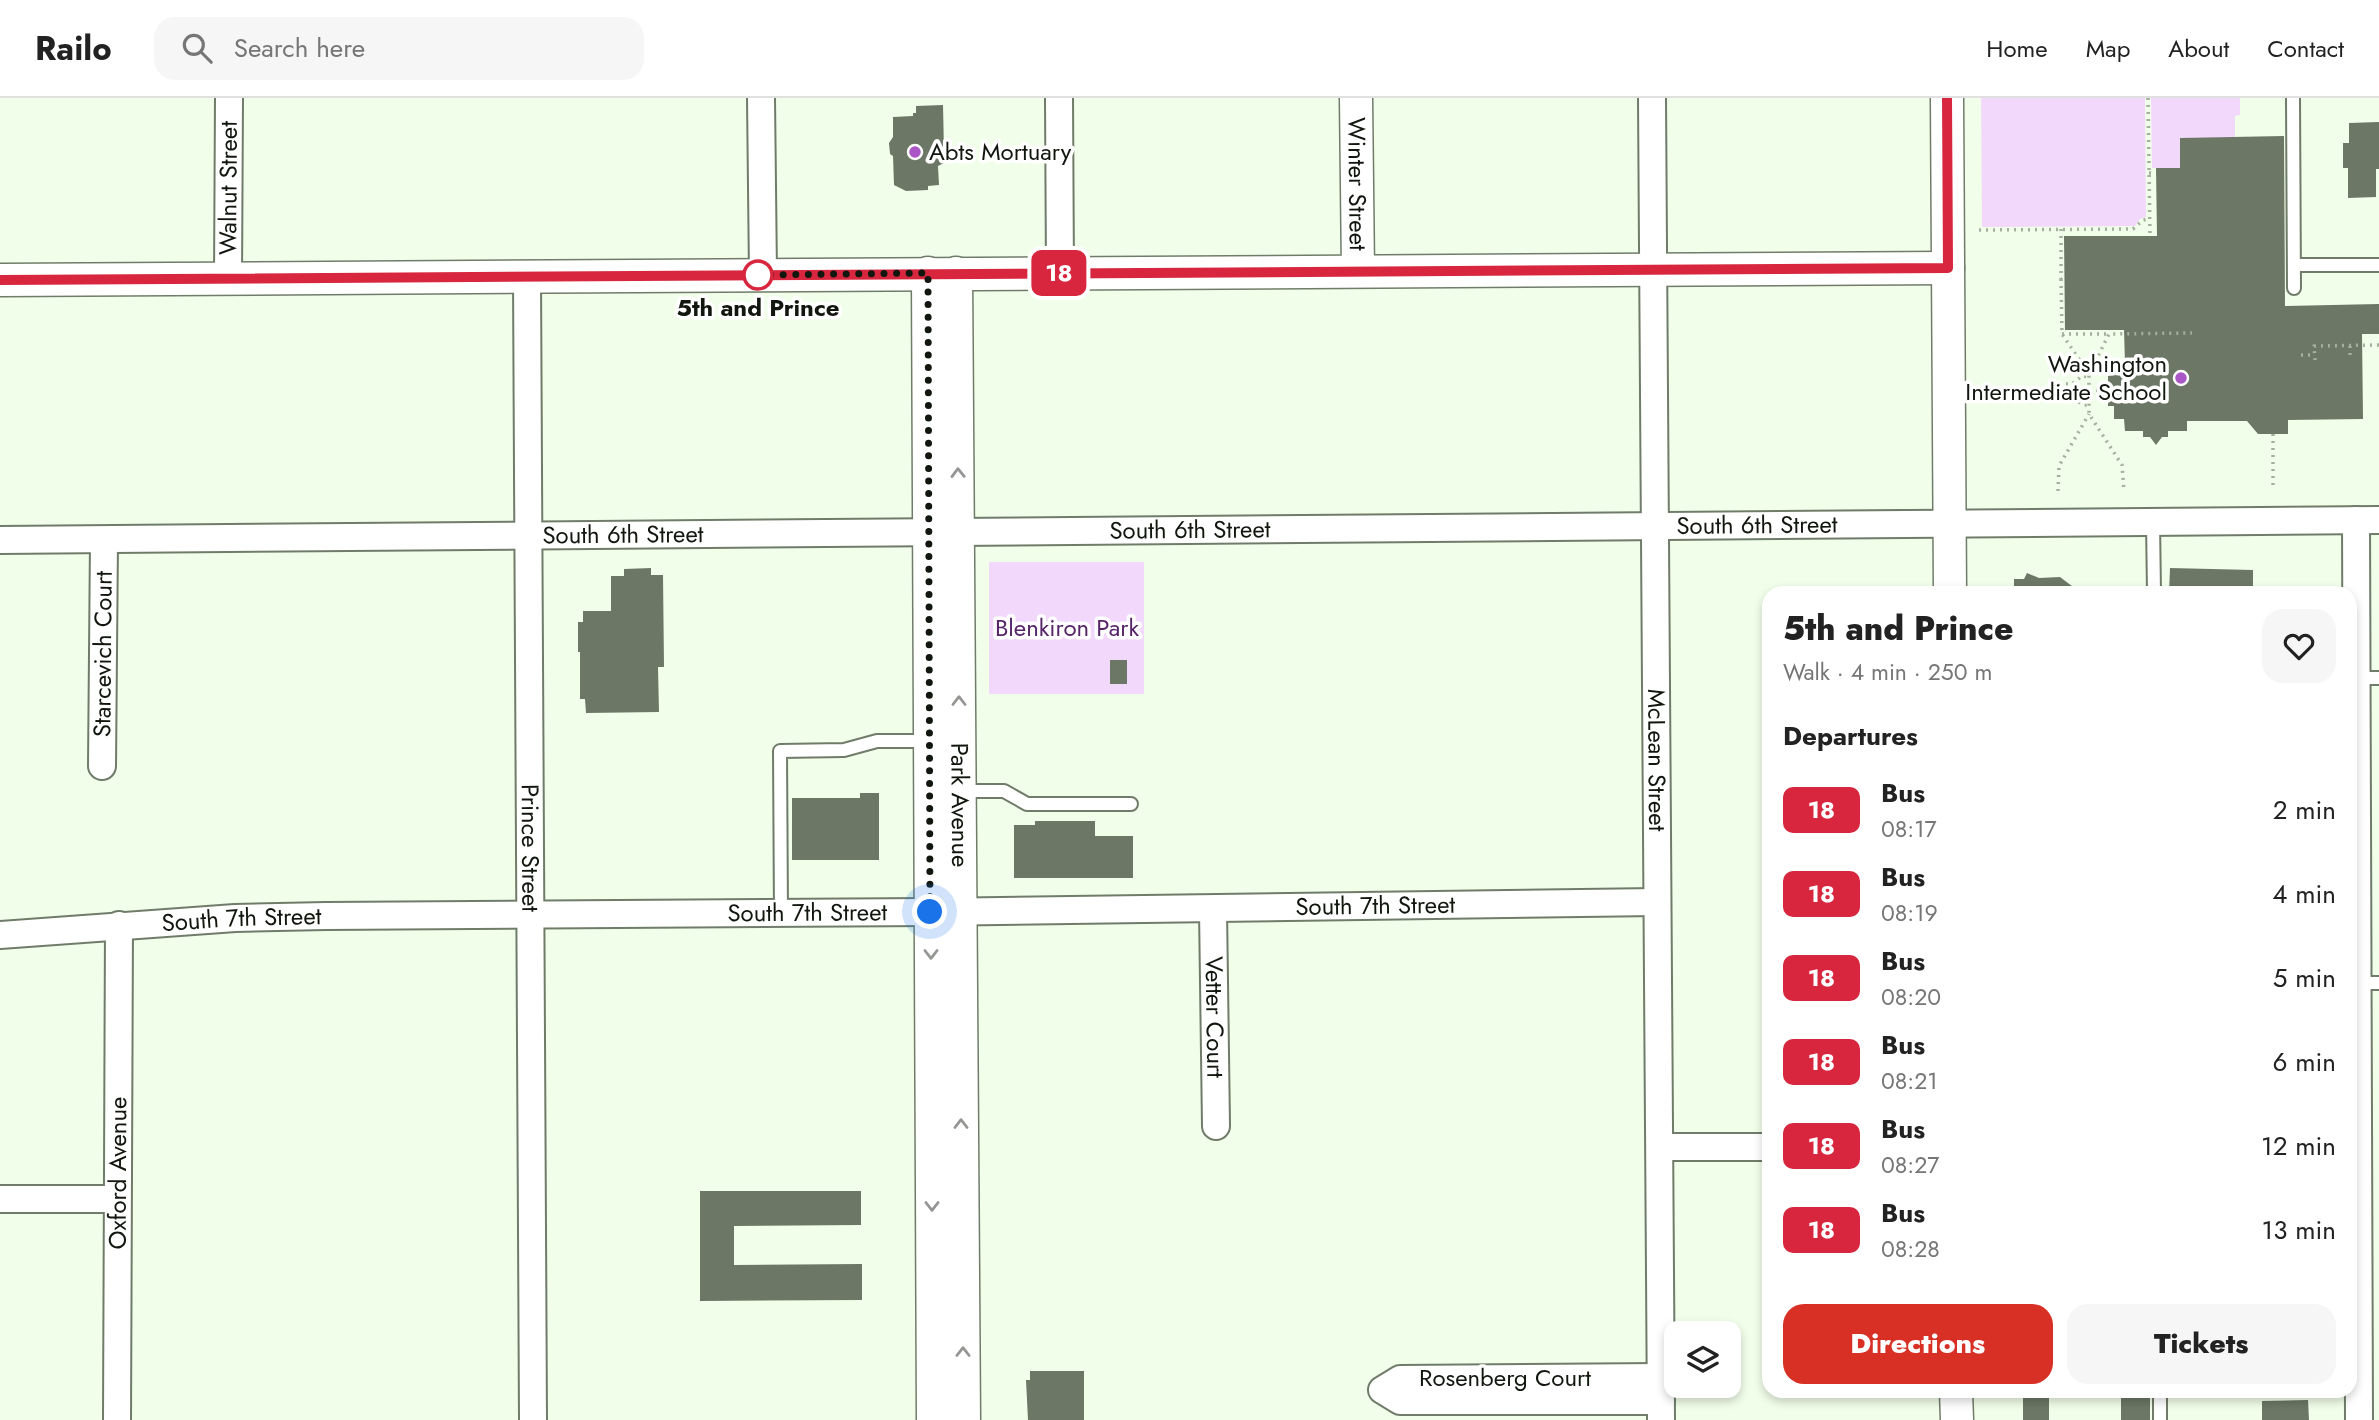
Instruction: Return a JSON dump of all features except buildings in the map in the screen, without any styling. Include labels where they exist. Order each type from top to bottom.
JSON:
[{"type":"street","name":"Walnut Street","points":[[228,279],[229,98]]},
{"type":"street","points":[[761,98],[763,275]]},
{"type":"street","points":[[1059,98],[1060,273]]},
{"type":"street","name":"Winter Street","points":[[1356,98],[1358,271]]},
{"type":"street","name":"McLean Street","points":[[1652,98],[1661,1399]]},
{"type":"street","points":[[1947,98],[1950,586]]},
{"type":"street","points":[[0,280],[1948,268]]},
{"type":"street","name":"Park Avenue","points":[[933,1420],[945,912],[959,791],[943,532],[942,273]]},
{"type":"street","name":"Prince Street","points":[[527,278],[533,1420]]},
{"type":"street","points":[[2359,1420],[2368,983],[2368,520]]},
{"type":"street","name":"South 6th Street","points":[[0,540],[2368,520]]},
{"type":"street","name":"Park Avenue","points":[[943,532],[929,741],[945,912],[964,1420]]},
{"type":"street","name":"Starcevich Court","points":[[102,766],[104,540]]},
{"type":"street","name":"South 7th Street","points":[[0,935],[235,918],[1657,902]]},
{"type":"street","name":"Vetter Court","points":[[1213,909],[1216,1126]]},
{"type":"street","name":"Oxford Avenue","points":[[117,1420],[119,925]]},
{"type":"street","points":[[1660,1147],[1762,1147]]},
{"type":"street","points":[[0,1199],[117,1199]]},
{"type":"street","name":"Rosenberg Court","points":[[1400,1379],[1661,1399],[1400,1401],[1382,1390],[1400,1379]]},
{"type":"street","points":[[1956,1398],[1956,1420]]},
{"type":"lane","points":[[2293,98],[2294,288]]},
{"type":"lane","points":[[2294,265],[2379,265]]},
{"type":"lane","points":[[2153,522],[2154,586]]},
{"type":"lane","points":[[781,913],[780,751],[844,750],[877,741],[929,741]]},
{"type":"lane","points":[[959,791],[1004,791],[1027,804],[1131,804]]},
{"type":"lane","points":[[2160,1398],[2160,1420]]},
{"type":"path","points":[[2148,98],[2150,236]]},
{"type":"path","points":[[2149,173],[2156,173]]},
{"type":"path","points":[[1979,230],[2133,229],[2149,219]]},
{"type":"path","points":[[2061,229],[2062,334],[2089,376]]},
{"type":"path","points":[[2062,334],[2192,333]]},
{"type":"path","points":[[2109,334],[2089,376],[2089,405],[2090,414],[2122,466],[2124,491]]},
{"type":"path","points":[[2301,355],[2315,357],[2314,346],[2379,345]]},
{"type":"path","points":[[2350,346],[2350,360]]},
{"type":"path","points":[[2052,384],[2072,384],[2082,376],[2089,376]]},
{"type":"path","points":[[2089,390],[2108,390]]},
{"type":"path","points":[[2052,397],[2071,397],[2083,405],[2089,405]]},
{"type":"path","points":[[2058,491],[2059,466],[2090,414]]},
{"type":"path","points":[[2273,434],[2273,490]]},
{"type":"green space","points":[[1981,98],[2145,98],[2146,217],[2140,219],[2135,226],[1982,227]]},
{"type":"green space","points":[[2151,98],[2240,98],[2240,115],[2235,116],[2235,138],[2180,168],[2152,168]]},
{"type":"green space","name":"Blenkiron Park","points":[[989,562],[1144,562],[1144,694],[989,694]]},
{"type":"bus line","name":"18","points":[[0,280],[1948,268],[1947,98]]},
{"type":"place","name":"Abts Mortuary","points":[[915,152]]},
{"type":"place","name":"5th and Prince","points":[[758,275]]},
{"type":"place","name":"Washington Intermediate School","points":[[2181,378]]},
{"type":"route","points":[[758,275],[928,273],[930,912]]}]
